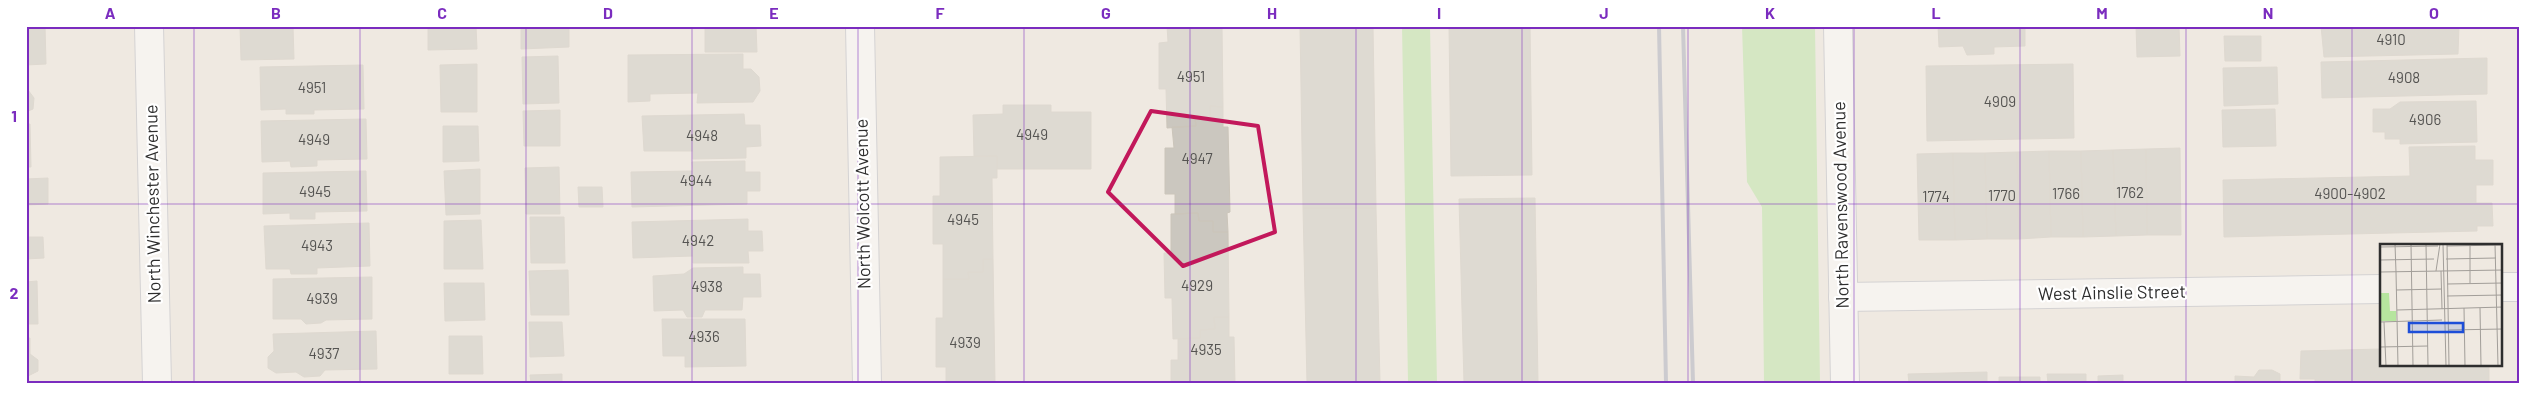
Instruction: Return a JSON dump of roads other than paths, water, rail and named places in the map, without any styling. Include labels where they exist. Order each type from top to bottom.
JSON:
[{"type":"street","name":"North Winchester Avenue","points":[[150,26],[157,383]]},
{"type":"street","name":"North Wolcott Avenue","points":[[860,26],[867,383]]},
{"type":"street","name":"North Ravenswood Avenue","points":[[1838,26],[1845,383]]},
{"type":"street","points":[[2502,287],[2519,287]]},
{"type":"street","name":"West Ainslie Street","points":[[1843,297],[2380,289]]},
{"type":"railway","points":[[1659,26],[1666,383]]},
{"type":"railway","points":[[1683,26],[1693,383]]}]
